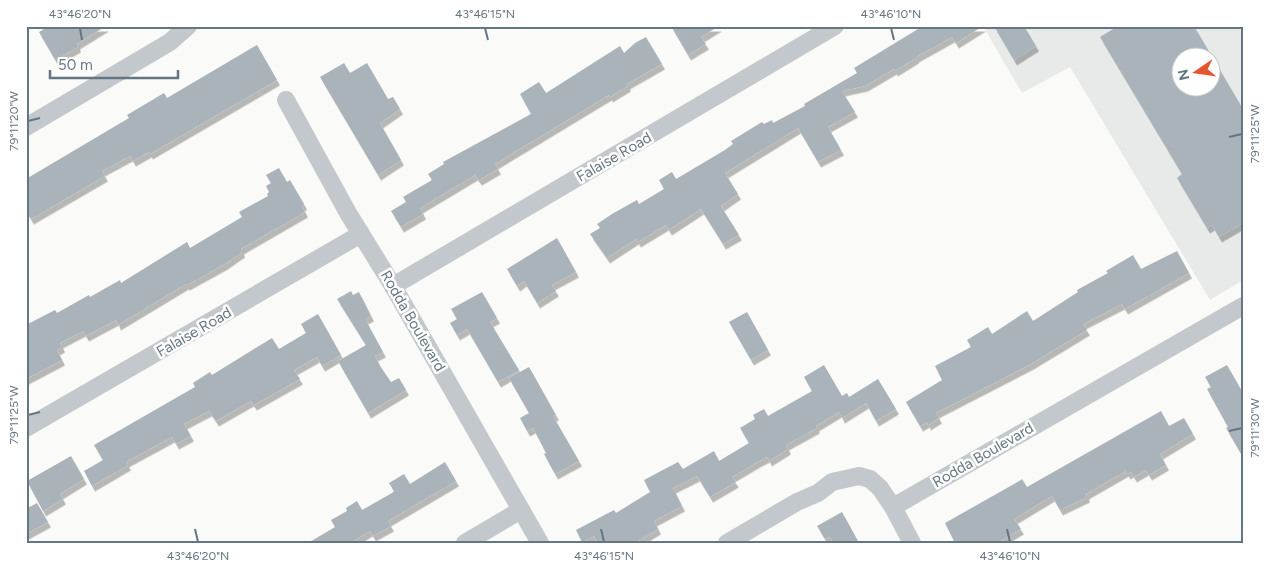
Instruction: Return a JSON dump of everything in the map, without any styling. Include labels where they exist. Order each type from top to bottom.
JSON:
[{"type":"street","points":[[26,127],[170,42],[188,26]]},
{"type":"street","name":"Falaise Road","points":[[393,286],[835,26]]},
{"type":"street","name":"Rodda Boulevard","points":[[286,100],[361,234],[393,286],[540,543]]},
{"type":"street","name":"Falaise Road","points":[[26,428],[361,234]]},
{"type":"street","name":"Rodda Boulevard","points":[[893,507],[1243,306]]},
{"type":"street","points":[[727,543],[796,502],[818,493],[832,482],[859,476],[870,479],[880,488],[893,507],[912,543]]},
{"type":"street","points":[[465,543],[521,510]]},
{"type":"shaded area","points":[[983,26],[1243,26],[1243,280],[1210,300],[1070,67],[1022,93]]},
{"type":"building","points":[[49,26],[106,26],[77,44],[78,47],[59,58],[54,58],[39,32]]},
{"type":"building","points":[[671,26],[719,26],[701,37],[706,44],[688,55]]},
{"type":"building","points":[[923,26],[983,26],[956,43],[952,37],[895,71],[894,69],[865,86],[842,91],[855,112],[828,127],[841,150],[818,162],[798,128],[725,173],[738,194],[721,206],[739,235],[723,244],[701,209],[669,230],[666,225],[638,242],[636,239],[607,258],[590,234],[600,228],[597,224],[612,214],[637,200],[639,204],[664,189],[659,180],[672,172],[676,179],[725,150],[733,144],[731,141],[762,122],[764,124],[772,120],[773,123],[805,106],[804,104],[857,73],[854,68]]},
{"type":"building","points":[[994,26],[1024,26],[1036,46],[1014,60]]},
{"type":"building","points":[[1118,26],[1194,26],[1207,48],[1172,48],[1172,98],[1222,98],[1222,73],[1243,109],[1243,223],[1219,237],[1212,225],[1207,228],[1177,178],[1182,174],[1100,37]]},
{"type":"building","points":[[646,37],[662,64],[627,84],[628,86],[610,97],[609,95],[495,164],[498,169],[479,180],[475,175],[420,208],[423,214],[401,227],[391,211],[406,202],[403,197],[432,180],[428,174],[444,164],[443,162],[531,114],[520,94],[539,82],[546,93],[620,46],[624,53],[635,43]]},
{"type":"building","points":[[257,45],[277,80],[150,154],[149,152],[133,161],[130,156],[102,171],[105,176],[31,219],[26,211],[26,179],[129,118],[127,115],[164,93],[167,98]]},
{"type":"building","points":[[344,63],[350,73],[367,63],[388,99],[393,97],[400,109],[380,123],[401,160],[378,175],[320,77]]},
{"type":"building","points":[[279,168],[287,182],[290,180],[304,204],[302,206],[305,212],[241,249],[242,252],[225,264],[186,284],[118,325],[116,320],[86,336],[83,331],[60,343],[62,347],[57,350],[62,360],[26,379],[26,325],[55,310],[57,313],[120,280],[121,283],[187,242],[190,248],[242,217],[239,212],[268,196],[269,192],[266,186],[271,183],[266,175]]},
{"type":"building","points":[[557,238],[576,272],[552,285],[556,291],[537,303],[524,281],[517,286],[507,269]]},
{"type":"building","points":[[1177,251],[1189,273],[1125,309],[1122,304],[1083,324],[1087,330],[1031,364],[936,413],[939,418],[928,425],[927,422],[920,426],[906,402],[942,380],[935,366],[971,347],[967,340],[988,327],[992,334],[1027,311],[1033,321],[1078,292],[1077,290],[1108,273],[1106,271],[1133,255],[1141,269]]},
{"type":"building","points":[[351,291],[353,295],[359,292],[371,316],[365,319],[383,352],[375,356],[380,366],[391,382],[399,378],[406,390],[368,413],[338,361],[366,345],[337,299]]},
{"type":"building","points":[[482,292],[497,318],[490,322],[519,370],[498,382],[467,329],[457,335],[450,323],[457,319],[451,309]]},
{"type":"building","points":[[747,312],[768,350],[751,360],[729,322]]},
{"type":"building","points":[[318,314],[341,355],[322,366],[317,357],[294,370],[300,379],[254,405],[251,401],[216,421],[209,411],[184,424],[191,436],[176,444],[172,437],[126,462],[128,465],[92,486],[84,471],[103,460],[94,445],[195,387],[193,383],[210,372],[212,375],[272,338],[279,349],[306,333],[301,324]]},
{"type":"building","points":[[824,365],[842,396],[847,393],[849,397],[878,379],[896,409],[876,421],[866,403],[842,418],[839,412],[816,426],[817,428],[786,445],[788,449],[769,461],[767,457],[732,477],[736,482],[710,497],[697,476],[673,488],[682,506],[654,521],[658,529],[635,543],[598,543],[594,536],[582,542],[576,530],[614,510],[616,513],[650,492],[644,480],[678,462],[683,469],[714,451],[719,461],[749,443],[740,428],[755,419],[753,415],[764,409],[768,416],[812,391],[804,377]]},
{"type":"building","points":[[1227,365],[1243,393],[1243,457],[1207,389],[1211,387],[1205,377]]},
{"type":"building","points":[[529,367],[556,415],[553,416],[579,461],[555,474],[533,428],[527,431],[520,418],[529,413],[509,378]]},
{"type":"building","points":[[1161,411],[1169,426],[1184,418],[1193,434],[1160,454],[1166,465],[1149,475],[1146,470],[1134,477],[1131,472],[1127,474],[1126,471],[1086,494],[1087,497],[1060,510],[1052,496],[1014,519],[1021,529],[997,543],[955,543],[945,523],[1022,479],[1027,487]]},
{"type":"building","points":[[71,456],[84,479],[60,494],[63,499],[43,511],[27,481]]},
{"type":"building","points":[[445,462],[456,481],[388,521],[391,526],[373,536],[370,531],[350,543],[308,543],[335,527],[331,520],[347,511],[346,508],[357,501],[362,510],[392,493],[394,491],[389,483],[404,474],[410,484]]},
{"type":"building","points":[[37,503],[48,522],[26,534],[26,509]]},
{"type":"building","points":[[842,512],[859,543],[833,543],[830,537],[825,539],[817,526]]}]
